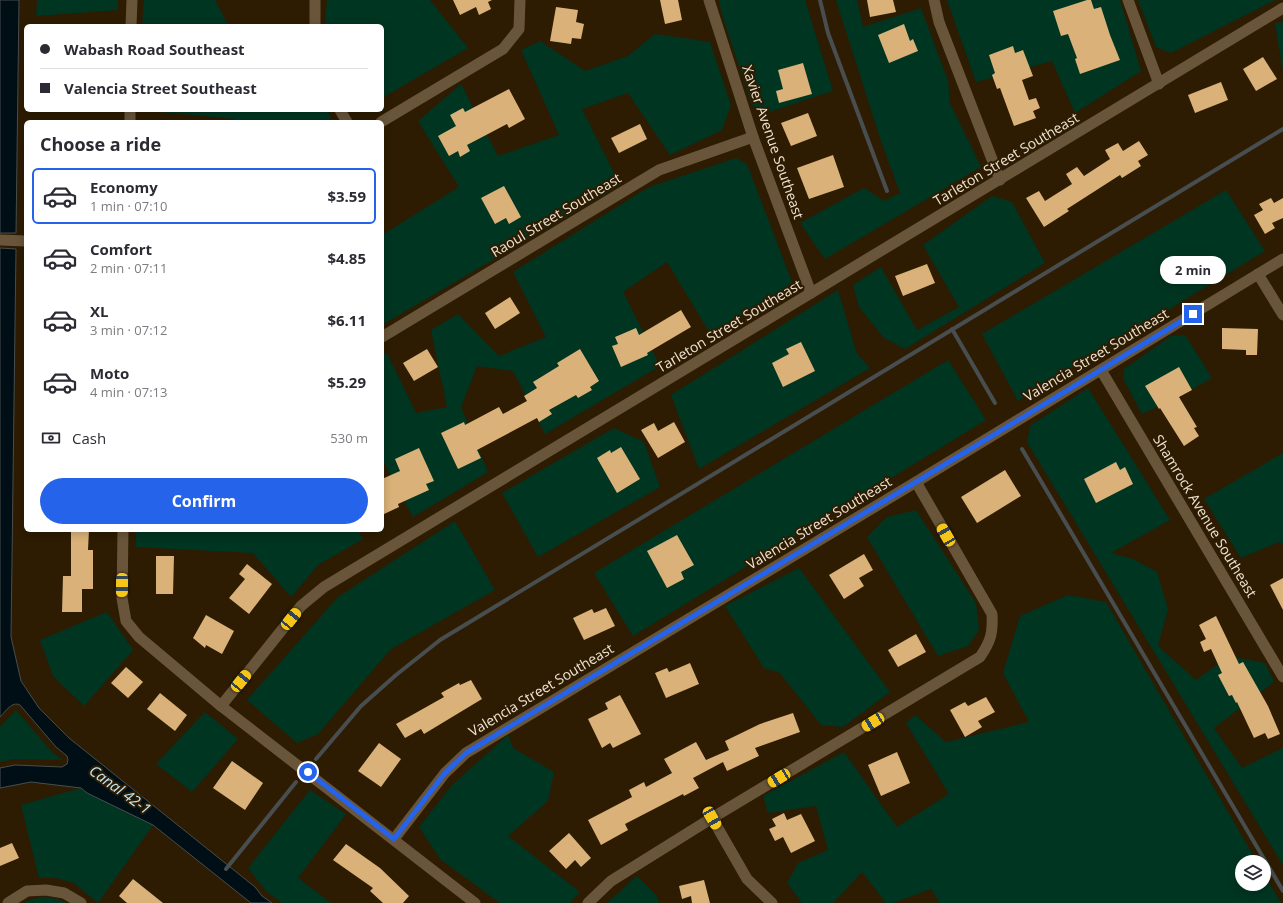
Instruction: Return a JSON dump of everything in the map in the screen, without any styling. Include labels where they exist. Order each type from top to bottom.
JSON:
[{"type":"street","points":[[131,24],[132,0]]},
{"type":"street","points":[[315,0],[315,24]]},
{"type":"street","points":[[384,120],[503,49],[519,29],[520,0]]},
{"type":"street","name":"Xavier Avenue Southeast","points":[[709,0],[753,137],[811,294]]},
{"type":"street","points":[[934,0],[940,22],[1000,180]]},
{"type":"street","points":[[1128,0],[1159,84]]},
{"type":"street","name":"Tarleton Street Southeast","points":[[221,706],[301,606],[324,587],[1283,8]]},
{"type":"street","name":"Raoul Street Southeast","points":[[384,335],[660,170],[753,137]]},
{"type":"street","points":[[0,240],[24,241]]},
{"type":"street","name":"Valencia Street Southeast","points":[[394,839],[445,773],[466,753],[1283,259]]},
{"type":"street","points":[[1258,274],[1283,315]]},
{"type":"street","name":"Shamrock Avenue Southeast","points":[[1100,370],[1283,677]]},
{"type":"street","points":[[588,903],[611,881],[712,818],[980,657],[989,644],[993,630],[992,614],[916,482]]},
{"type":"street","points":[[123,532],[122,598],[126,621],[139,638],[221,706],[394,839],[474,903]]},
{"type":"street","points":[[712,818],[747,879],[772,903]]},
{"type":"street","points":[[8,903],[27,891],[46,890],[64,893],[81,903]]},
{"type":"green space","points":[[37,0],[118,0],[118,10],[36,16]]},
{"type":"green space","points":[[144,0],[215,0],[227,23],[229,24],[142,24]]},
{"type":"green space","points":[[327,0],[430,0],[468,48],[384,97],[384,24],[325,24]]},
{"type":"green space","points":[[719,0],[805,0],[833,91],[766,113],[752,105],[722,15]]},
{"type":"green space","points":[[836,0],[857,0],[863,27],[921,8],[948,81],[950,103],[981,167],[825,259],[800,223],[864,188],[884,201],[900,193],[881,141]]},
{"type":"green space","points":[[947,0],[1120,0],[1141,71],[1075,113],[1052,61],[976,82]]},
{"type":"green space","points":[[1138,0],[1275,0],[1171,53],[1156,47]]},
{"type":"green space","points":[[1283,22],[1283,68],[1275,23]]},
{"type":"green space","points":[[655,34],[710,42],[731,105],[722,130],[670,155],[628,93],[582,109],[620,185],[384,324],[384,234],[459,187],[418,121],[461,84],[498,156],[559,135],[521,50],[540,41],[585,71],[628,56]]},
{"type":"green space","points":[[160,112],[328,112],[331,118],[330,120],[235,119]]},
{"type":"green space","points":[[736,158],[747,164],[792,282],[779,295],[711,335],[667,262],[623,292],[660,366],[545,434],[513,371],[477,366],[461,407],[488,472],[413,517],[384,463],[384,354],[387,353],[416,413],[447,407],[431,330],[458,314],[499,356],[546,337],[513,272],[649,187]]},
{"type":"green space","points":[[1226,190],[1265,251],[1018,401],[982,334]]},
{"type":"green space","points":[[992,196],[1012,202],[1045,263],[905,349],[884,338],[859,307],[853,285],[881,267],[917,330],[959,307],[923,245]]},
{"type":"green space","points":[[838,290],[857,354],[870,368],[699,469],[671,395]]},
{"type":"green space","points":[[1185,335],[1212,378],[1173,400],[1142,414],[1123,378],[1124,369],[1171,336]]},
{"type":"green space","points":[[948,360],[986,420],[633,636],[594,573]]},
{"type":"green space","points":[[1088,388],[1170,520],[1111,553],[1133,559],[1157,572],[1168,609],[1158,646],[1196,680],[1229,656],[1265,663],[1274,682],[1214,728],[1242,768],[1283,748],[1283,865],[1027,442],[1030,426]]},
{"type":"green space","points":[[614,428],[644,442],[660,487],[538,557],[502,493]]},
{"type":"green space","points":[[1283,453],[1283,544],[1279,542],[1241,558],[1204,499]]},
{"type":"green space","points":[[916,510],[976,603],[979,630],[968,646],[938,656],[867,537],[887,517]]},
{"type":"green space","points":[[455,521],[495,590],[391,649],[318,734],[297,743],[247,700],[338,597]]},
{"type":"green space","points":[[136,532],[359,532],[363,539],[318,565],[291,597],[253,553],[136,547]]},
{"type":"green space","points":[[799,568],[890,692],[843,727],[821,725],[780,673],[764,668],[725,606]]},
{"type":"green space","points":[[1068,595],[1106,602],[1253,855],[1235,855],[1235,891],[1271,891],[1271,886],[1281,903],[940,903],[931,889],[893,903],[886,903],[862,872],[833,903],[802,903],[787,883],[798,863],[828,850],[816,806],[768,813],[763,796],[844,752],[897,827],[949,794],[906,723],[915,715],[946,742],[1029,722],[1003,673],[1020,616]]},
{"type":"green space","points":[[107,612],[133,650],[84,706],[53,676],[40,640]]},
{"type":"green space","points":[[16,710],[52,752],[63,760],[14,759],[0,762],[0,727]]},
{"type":"green space","points":[[205,712],[238,739],[192,792],[156,764]]},
{"type":"green space","points":[[508,735],[513,748],[554,772],[548,801],[508,836],[580,892],[570,903],[500,903],[440,859],[419,827],[452,785]]},
{"type":"green space","points":[[81,788],[87,793],[153,825],[98,903],[74,883],[56,878],[39,878],[21,805]]},
{"type":"green space","points":[[310,790],[346,814],[298,878],[331,903],[282,903],[266,891],[248,868]]},
{"type":"green space","points":[[637,876],[656,895],[659,903],[607,903]]},
{"type":"green space","points":[[42,897],[58,899],[66,903],[25,903]]},
{"type":"water","points":[[0,0],[19,0],[16,233],[0,233]]},
{"type":"water","name":"Canal 42-1","points":[[0,248],[16,249],[11,637],[21,681],[39,708],[69,738],[255,887],[262,896],[272,903],[251,903],[153,825],[87,793],[81,788],[31,782],[0,788],[0,768],[15,765],[62,767],[67,764],[68,760],[67,756],[56,747],[20,705],[12,705],[0,717]]},
{"type":"building","points":[[453,0],[492,0],[488,2],[491,9],[479,15],[476,7],[460,15]]},
{"type":"building","points":[[660,0],[678,0],[682,20],[665,24]]},
{"type":"building","points":[[867,0],[893,0],[896,12],[870,17]]},
{"type":"building","points":[[1091,0],[1094,9],[1101,7],[1120,60],[1080,74],[1075,59],[1077,58],[1068,34],[1061,36],[1053,11]]},
{"type":"building","points":[[556,7],[578,10],[576,22],[584,24],[581,39],[572,38],[571,44],[550,41]]},
{"type":"building","points":[[904,24],[910,41],[913,39],[918,51],[889,63],[878,35]]},
{"type":"building","points":[[1013,46],[1015,53],[1023,50],[1033,76],[1022,80],[1029,100],[1036,98],[1040,108],[1033,111],[1036,118],[1014,126],[1000,88],[997,89],[992,75],[995,73],[989,55]]},
{"type":"building","points":[[1263,57],[1277,79],[1256,91],[1243,69]]},
{"type":"building","points":[[803,63],[812,94],[779,103],[776,91],[783,89],[778,70]]},
{"type":"building","points":[[1221,82],[1228,100],[1195,113],[1188,95]]},
{"type":"building","points":[[509,89],[525,119],[509,128],[507,124],[467,145],[470,151],[460,157],[458,151],[449,156],[438,136],[456,126],[450,115],[463,108],[465,112]]},
{"type":"building","points":[[808,113],[817,136],[791,146],[781,123]]},
{"type":"building","points":[[640,124],[647,139],[619,153],[611,138]]},
{"type":"building","points":[[1139,141],[1148,155],[1138,161],[1141,166],[1122,178],[1120,175],[1067,209],[1069,211],[1044,227],[1026,198],[1039,191],[1045,201],[1072,184],[1066,174],[1077,167],[1084,176],[1110,159],[1105,150],[1118,143],[1123,151]]},
{"type":"building","points":[[833,155],[844,187],[809,199],[797,168]]},
{"type":"building","points":[[504,186],[521,217],[509,224],[506,218],[495,224],[481,198]]},
{"type":"building","points":[[1271,198],[1274,203],[1283,198],[1283,218],[1272,223],[1275,228],[1265,234],[1254,215],[1263,210],[1259,204]]},
{"type":"building","points":[[927,264],[935,283],[903,296],[895,276]]},
{"type":"building","points":[[510,297],[520,313],[495,329],[485,313]]},
{"type":"building","points":[[681,310],[691,327],[647,353],[648,355],[621,367],[612,346],[618,344],[615,337],[636,328],[639,335]]},
{"type":"building","points":[[1222,328],[1258,329],[1257,355],[1246,355],[1246,350],[1222,349]]},
{"type":"building","points":[[801,342],[815,371],[783,387],[772,363],[789,354],[786,349]]},
{"type":"building","points":[[427,349],[438,367],[414,381],[403,363]]},
{"type":"building","points":[[580,349],[599,381],[590,387],[592,390],[578,398],[576,395],[549,410],[552,414],[539,422],[537,418],[477,450],[481,458],[458,469],[441,433],[464,422],[465,425],[499,407],[503,414],[527,401],[524,396],[537,388],[533,382],[559,366],[557,363]]},
{"type":"building","points":[[1179,367],[1192,390],[1179,397],[1197,427],[1194,428],[1199,436],[1184,446],[1145,386]]},
{"type":"building","points":[[674,422],[685,442],[658,458],[641,430],[654,423],[658,431]]},
{"type":"building","points":[[621,447],[640,479],[617,493],[597,458],[610,450],[611,453]]},
{"type":"building","points":[[419,448],[434,481],[426,484],[429,490],[398,504],[399,507],[384,514],[384,478],[400,471],[395,459]]},
{"type":"building","points":[[1116,462],[1120,470],[1125,467],[1133,484],[1096,503],[1084,479]]},
{"type":"building","points":[[1005,470],[1021,496],[977,523],[961,497]]},
{"type":"building","points":[[71,532],[89,532],[88,550],[93,550],[93,589],[82,589],[82,612],[62,612],[63,576],[71,576]]},
{"type":"building","points":[[677,535],[694,565],[681,572],[684,579],[667,588],[647,551]]},
{"type":"building","points":[[864,554],[873,570],[859,578],[864,586],[844,599],[829,575]]},
{"type":"building","points":[[156,556],[174,556],[173,594],[156,594]]},
{"type":"building","points":[[247,564],[272,584],[249,614],[229,598],[245,579],[239,574]]},
{"type":"building","points":[[1283,578],[1283,610],[1270,585]]},
{"type":"building","points":[[606,608],[615,626],[584,640],[573,618],[592,609],[594,613]]},
{"type":"building","points":[[206,615],[234,631],[222,654],[206,645],[205,648],[193,638]]},
{"type":"building","points":[[1216,616],[1239,664],[1243,662],[1268,706],[1280,734],[1268,739],[1265,733],[1254,738],[1237,702],[1236,703],[1232,695],[1229,696],[1218,675],[1222,673],[1211,649],[1204,652],[1200,642],[1206,639],[1199,625]]},
{"type":"building","points":[[916,634],[926,652],[898,667],[888,650]]},
{"type":"building","points":[[690,663],[699,684],[666,698],[655,673],[667,668],[669,672]]},
{"type":"building","points":[[126,667],[143,682],[128,698],[111,683]]},
{"type":"building","points":[[471,680],[482,699],[424,734],[421,729],[405,738],[396,724],[444,697],[441,693],[459,683],[460,685]]},
{"type":"building","points":[[160,693],[187,715],[175,731],[147,709]]},
{"type":"building","points":[[620,695],[641,734],[613,748],[610,743],[602,748],[588,719],[608,709],[605,703]]},
{"type":"building","points":[[986,697],[995,712],[978,721],[982,727],[965,737],[950,710],[965,702],[968,706]]},
{"type":"building","points":[[793,713],[800,732],[755,748],[759,756],[727,771],[723,762],[693,778],[699,788],[684,796],[683,794],[625,824],[628,830],[601,845],[588,820],[632,797],[629,790],[644,782],[646,787],[672,773],[664,759],[696,742],[706,760],[729,750],[725,741],[760,724]]},
{"type":"building","points":[[379,743],[401,759],[381,787],[358,771]]},
{"type":"building","points":[[897,752],[910,783],[881,796],[868,765]]},
{"type":"building","points":[[232,761],[263,783],[245,810],[213,788]]},
{"type":"building","points":[[784,813],[787,820],[801,814],[815,841],[791,853],[783,837],[775,841],[769,829],[776,826],[772,819]]},
{"type":"building","points":[[569,833],[591,858],[581,867],[575,860],[566,869],[549,851]]},
{"type":"building","points":[[12,843],[19,858],[0,866],[0,848]]},
{"type":"building","points":[[346,844],[380,868],[409,896],[403,903],[383,903],[370,891],[373,888],[333,860]]},
{"type":"building","points":[[133,879],[163,903],[127,903],[119,896]]},
{"type":"building","points":[[704,880],[710,903],[692,903],[691,896],[682,899],[679,886]]},
{"type":"waterway","points":[[820,0],[828,33],[887,191]]},
{"type":"waterway","points":[[316,759],[361,706],[396,675],[440,640],[1283,129]]},
{"type":"waterway","points":[[952,329],[995,403]]},
{"type":"waterway","points":[[1022,449],[1283,891]]},
{"type":"waterway","points":[[226,869],[296,782]]},
{"type":"route","points":[[308,772],[394,839],[445,773],[466,753],[1193,314]]}]
